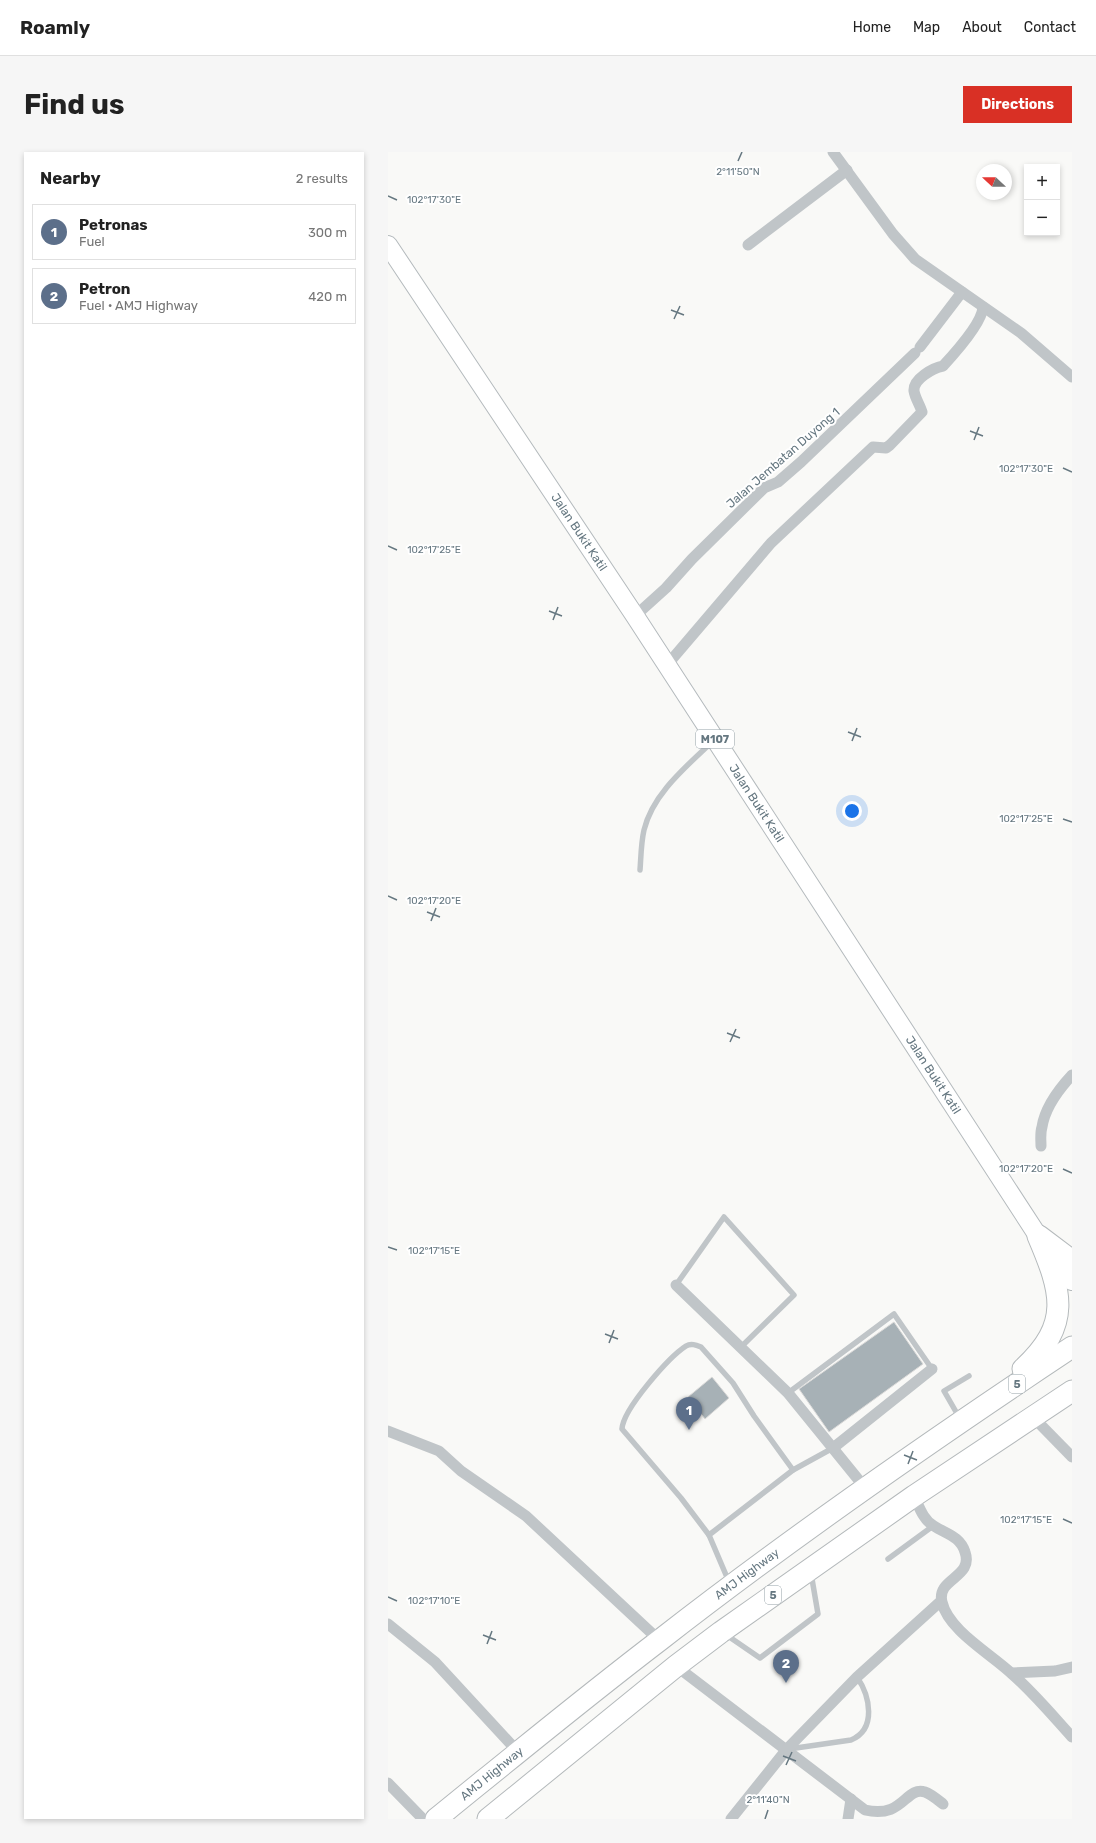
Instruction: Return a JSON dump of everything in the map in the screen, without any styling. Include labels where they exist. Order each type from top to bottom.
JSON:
[{"type":"highway","points":[[1038,1236],[1072,1261]]},
{"type":"highway","points":[[962,1421],[1034,1360],[1055,1330],[1060,1312],[1059,1290],[1038,1236]]},
{"type":"highway","name":"AMJ Highway","points":[[436,1819],[659,1640],[731,1586],[962,1421],[1072,1347]]},
{"type":"highway","name":"5","points":[[488,1819],[676,1666],[721,1632],[914,1496],[1072,1391]]},
{"type":"main road","name":"Jalan Bukit Katil","points":[[388,245],[635,616],[1038,1236],[1072,1281]]},
{"type":"street","points":[[836,153],[893,234],[915,259],[1021,333],[1072,377]]},
{"type":"street","points":[[748,245],[847,170]]},
{"type":"street","name":"Jalan Jembatan Duyong 1","points":[[635,616],[666,588],[692,559],[764,488],[778,482],[801,462],[917,350],[962,292]]},
{"type":"street","points":[[667,665],[771,543],[873,447],[886,448],[922,412],[914,392],[915,384],[935,367],[943,366],[975,327],[983,314],[983,307]]},
{"type":"street","points":[[1041,1146],[1041,1127],[1048,1108],[1061,1087],[1072,1075]]},
{"type":"street","points":[[676,1285],[788,1393],[866,1489]]},
{"type":"street","points":[[833,1448],[932,1369]]},
{"type":"street","points":[[1033,1417],[1072,1457]]},
{"type":"street","points":[[388,1431],[439,1451],[461,1471],[526,1516],[659,1640]]},
{"type":"street","points":[[914,1496],[923,1515],[933,1526],[946,1531],[957,1538],[965,1552],[967,1564],[960,1576],[950,1579],[943,1590],[941,1601],[946,1613],[955,1625],[1012,1673],[1072,1737]]},
{"type":"street","points":[[731,1819],[787,1749],[857,1677],[941,1601]]},
{"type":"street","points":[[388,1624],[435,1662],[519,1753]]},
{"type":"street","points":[[676,1666],[787,1749],[865,1810],[876,1815],[884,1816],[896,1812],[911,1796],[918,1791],[925,1792],[943,1804]]},
{"type":"street","points":[[1012,1673],[1055,1671],[1072,1667]]},
{"type":"street","points":[[388,1783],[423,1819]]},
{"type":"street","points":[[848,1819],[851,1799]]},
{"type":"lane","points":[[640,870],[644,829],[652,811],[664,792],[677,776],[715,739]]},
{"type":"lane","points":[[676,1285],[724,1217],[794,1295],[741,1347]]},
{"type":"lane","points":[[788,1393],[894,1314],[932,1369]]},
{"type":"lane","points":[[731,1586],[709,1535],[681,1498],[622,1429],[627,1412],[640,1394],[662,1369],[687,1345],[694,1344],[701,1347],[733,1383],[754,1416],[793,1470]]},
{"type":"lane","points":[[962,1421],[944,1391],[968,1376]]},
{"type":"lane","points":[[709,1535],[793,1470],[833,1448]]},
{"type":"lane","points":[[888,1559],[933,1526]]},
{"type":"lane","points":[[721,1632],[760,1658],[818,1614],[811,1569]]},
{"type":"lane","points":[[787,1749],[851,1740],[858,1737],[864,1731],[868,1722],[868,1700],[866,1691],[857,1677]]},
{"type":"building","points":[[894,1322],[923,1364],[829,1432],[799,1389]]},
{"type":"building","points":[[712,1377],[729,1398],[705,1419],[688,1397]]},
{"type":"place","name":"Petronas","points":[[689,1430]]},
{"type":"place","name":"Petron","points":[[786,1683]]}]
